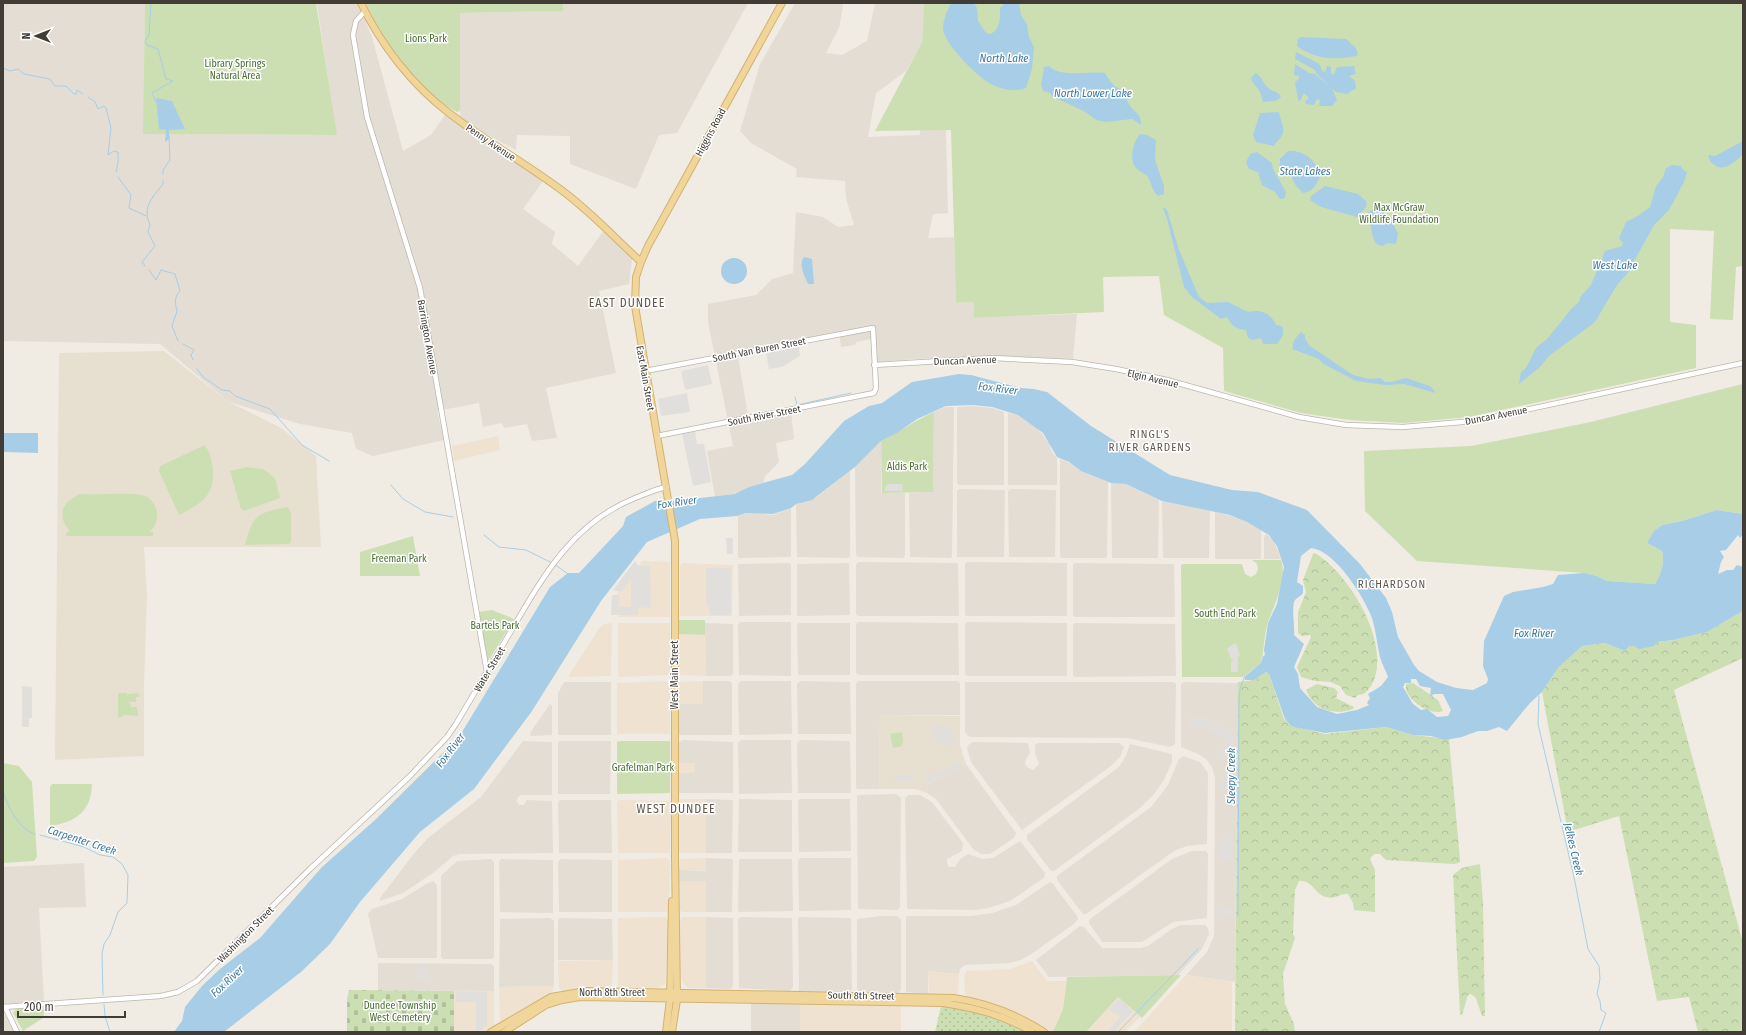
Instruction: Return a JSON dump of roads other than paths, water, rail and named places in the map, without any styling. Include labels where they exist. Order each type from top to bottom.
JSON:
[{"type":"main road","name":"Penny Avenue","points":[[361,3],[375,29],[405,71],[432,99],[473,130],[563,191],[641,262]]},
{"type":"main road","name":"Higgins Road","points":[[641,262],[732,92],[782,3]]},
{"type":"main road","name":"East Main Street","points":[[641,262],[636,283],[634,306],[668,494]]},
{"type":"main road","name":"West Main Street","points":[[666,1032],[670,1000],[674,992],[675,856],[674,535],[668,494]]},
{"type":"main road","name":"North 8th Street","points":[[491,1032],[537,1004],[551,997],[564,994],[586,991],[674,992]]},
{"type":"main road","name":"West Main Street","points":[[672,1032],[678,1000],[674,992]]},
{"type":"main road","name":"South 8th Street","points":[[674,992],[954,998],[996,1008],[1016,1016],[1044,1032]]},
{"type":"main road","name":"North 8th Street","points":[[504,1032],[546,1005],[571,998],[590,997],[678,1000]]},
{"type":"main road","name":"South 8th Street","points":[[678,1000],[943,1003],[983,1010],[1007,1019],[1032,1032]]},
{"type":"street","name":"Barrington Avenue","points":[[365,11],[356,21],[353,35],[367,117],[420,288],[487,672]]},
{"type":"street","name":"South Van Buren Street","points":[[645,371],[872,328],[874,365]]},
{"type":"street","name":"Duncan Avenue","points":[[874,365],[972,359],[1056,361]]},
{"type":"street","name":"Elgin Avenue","points":[[1056,361],[1144,375],[1247,403]]},
{"type":"street","name":"Duncan Avenue","points":[[1247,403],[1299,418],[1346,425],[1403,427],[1438,425],[1474,420],[1743,363]]},
{"type":"street","name":"South River Street","points":[[657,436],[871,394],[874,393],[876,389],[874,365]]},
{"type":"street","name":"Water Street","points":[[332,848],[409,777],[447,737],[550,566],[576,536],[613,507],[651,491],[667,487]]},
{"type":"street","name":"Washington Street","points":[[4,1007],[145,997],[175,993],[197,980],[332,848]]},
{"type":"street","points":[[4,1007],[17,1032]]},
{"type":"water","name":"North Lake","points":[[951,3],[974,3],[977,8],[978,21],[986,33],[991,34],[997,29],[1000,19],[1000,8],[1005,3],[1019,3],[1021,15],[1027,24],[1029,37],[1034,47],[1032,69],[1026,88],[1010,90],[987,82],[956,52],[945,36],[943,29],[944,19]]},
{"type":"water","points":[[1301,37],[1346,39],[1356,48],[1358,54],[1356,56],[1341,58],[1326,58],[1311,54],[1297,46],[1298,39]]},
{"type":"water","points":[[1296,52],[1319,64],[1322,71],[1325,72],[1327,66],[1331,67],[1331,73],[1333,75],[1337,67],[1354,66],[1356,74],[1349,76],[1355,81],[1356,88],[1347,94],[1336,92],[1316,73],[1315,70],[1295,59]]},
{"type":"water","points":[[1295,64],[1309,73],[1315,74],[1332,88],[1337,100],[1332,106],[1319,106],[1320,100],[1317,99],[1314,105],[1306,104],[1305,101],[1309,98],[1304,93],[1300,101],[1298,100],[1295,82],[1299,79],[1299,76],[1294,75]]},
{"type":"water","name":"North Lower Lake","points":[[1049,66],[1054,70],[1068,73],[1105,73],[1114,85],[1122,89],[1129,104],[1139,115],[1141,125],[1132,119],[1106,122],[1096,120],[1084,111],[1053,97],[1050,93],[1043,91],[1041,85],[1044,67]]},
{"type":"water","points":[[1256,73],[1267,87],[1281,96],[1280,98],[1275,101],[1263,102],[1259,90],[1251,78]]},
{"type":"water","points":[[156,98],[172,101],[185,129],[169,130],[169,139],[165,142],[166,130],[159,129]]},
{"type":"water","name":"State Lakes","points":[[1279,112],[1283,133],[1274,146],[1256,142],[1253,135],[1260,113]]},
{"type":"water","points":[[1140,134],[1147,135],[1156,140],[1155,160],[1164,186],[1164,194],[1158,196],[1153,190],[1148,177],[1134,166],[1132,152],[1137,137]]},
{"type":"water","points":[[1743,141],[1743,154],[1729,166],[1720,167],[1711,162],[1708,155],[1715,156]]},
{"type":"water","name":"State Lakes","points":[[1288,151],[1305,154],[1316,165],[1320,176],[1316,185],[1309,191],[1303,193],[1296,186],[1290,174],[1280,165],[1280,159]]},
{"type":"water","name":"State Lakes","points":[[1257,152],[1272,163],[1273,169],[1286,192],[1285,198],[1280,199],[1275,192],[1262,185],[1258,172],[1249,169],[1246,162],[1250,154]]},
{"type":"water","name":"West Lake","points":[[1672,165],[1681,166],[1682,169],[1687,172],[1684,182],[1669,210],[1654,225],[1627,274],[1617,285],[1595,322],[1549,356],[1540,367],[1519,384],[1521,372],[1526,368],[1536,348],[1547,339],[1572,308],[1579,302],[1580,297],[1591,285],[1605,251],[1622,246],[1623,243],[1619,238],[1626,222],[1638,216],[1650,207],[1656,186],[1663,177],[1666,168]]},
{"type":"water","name":"State Lakes","points":[[1325,186],[1358,194],[1367,202],[1366,207],[1357,217],[1321,207],[1310,200],[1311,196]]},
{"type":"water","points":[[1375,207],[1386,214],[1386,219],[1393,223],[1398,234],[1396,244],[1387,243],[1383,246],[1377,244],[1375,241],[1370,222],[1365,220],[1368,213]]},
{"type":"water","points":[[1163,208],[1167,210],[1179,250],[1199,297],[1207,303],[1228,302],[1248,312],[1257,311],[1265,313],[1271,317],[1276,325],[1282,326],[1282,335],[1277,344],[1263,344],[1261,338],[1253,340],[1248,338],[1246,330],[1239,329],[1234,326],[1227,317],[1221,319],[1192,297],[1184,287]]},
{"type":"water","points":[[804,257],[812,259],[814,284],[808,284],[804,274],[802,260]]},
{"type":"water","points":[[734,258],[743,262],[747,271],[743,280],[734,284],[725,280],[721,271],[725,262]]},
{"type":"water","points":[[1301,332],[1305,335],[1305,339],[1310,346],[1353,375],[1369,379],[1381,378],[1385,382],[1406,378],[1430,386],[1436,393],[1404,384],[1385,385],[1356,381],[1322,363],[1319,359],[1292,349],[1294,340]]},
{"type":"water","name":"Fox River","points":[[959,374],[971,375],[1021,388],[1047,392],[1091,426],[1170,475],[1232,490],[1258,492],[1307,510],[1360,564],[1386,598],[1392,612],[1398,637],[1419,671],[1437,682],[1456,688],[1473,690],[1487,683],[1488,679],[1483,666],[1484,641],[1504,596],[1513,592],[1553,584],[1558,575],[1584,573],[1597,576],[1607,581],[1655,584],[1661,572],[1663,560],[1662,551],[1647,543],[1653,532],[1662,525],[1682,521],[1717,510],[1743,514],[1743,534],[1740,538],[1738,535],[1726,550],[1720,551],[1724,557],[1718,574],[1727,570],[1733,570],[1737,565],[1743,567],[1743,611],[1707,632],[1657,642],[1654,646],[1639,649],[1634,646],[1629,646],[1625,651],[1605,643],[1582,646],[1558,668],[1542,692],[1530,703],[1507,731],[1499,727],[1445,740],[1431,736],[1413,735],[1386,727],[1325,733],[1298,728],[1291,726],[1285,719],[1269,674],[1266,672],[1254,680],[1245,680],[1244,677],[1261,663],[1263,656],[1265,655],[1264,650],[1268,623],[1277,604],[1284,567],[1277,546],[1269,535],[1247,522],[1230,515],[1162,501],[1126,484],[1111,483],[1081,471],[1069,462],[1057,457],[1043,433],[1018,415],[992,407],[973,405],[946,406],[917,419],[897,433],[881,441],[855,467],[812,500],[796,504],[791,508],[773,514],[746,513],[737,516],[700,519],[647,542],[601,601],[532,711],[474,789],[420,832],[360,902],[330,944],[301,972],[224,1032],[174,1032],[182,1021],[185,1007],[202,986],[220,969],[260,938],[322,867],[375,820],[459,737],[550,587],[568,573],[579,573],[623,526],[626,517],[655,501],[683,500],[735,494],[749,487],[792,475],[805,464],[844,421],[869,406],[882,403],[912,382]],"holes":[[[1311,548],[1330,557],[1348,576],[1368,609],[1375,628],[1380,657],[1388,677],[1381,686],[1368,694],[1370,698],[1367,703],[1369,705],[1357,710],[1337,714],[1317,707],[1300,688],[1298,674],[1294,667],[1304,644],[1294,635],[1294,603],[1295,600],[1303,593],[1303,586],[1297,582],[1301,556]],[[1411,679],[1416,679],[1420,686],[1431,688],[1430,697],[1434,694],[1443,694],[1451,710],[1448,716],[1437,717],[1427,709],[1421,710],[1413,704],[1403,687],[1405,683],[1411,683]]]},
{"type":"water","points":[[3,433],[38,433],[38,453],[3,452]]},
{"type":"waterway","points":[[151,3],[149,35],[145,41],[147,45],[158,49],[166,79],[173,81],[152,93],[156,102]]},
{"type":"waterway","points":[[3,68],[10,71],[18,69],[24,74],[50,79],[55,86],[66,86],[74,94],[76,94],[77,90],[83,94]]},
{"type":"waterway","points":[[88,97],[95,102],[98,109],[104,106],[106,108],[111,128],[108,155],[114,151],[118,152],[116,172]]},
{"type":"waterway","points":[[163,174],[163,170],[170,160],[169,136]]},
{"type":"waterway","points":[[118,177],[131,195],[129,208],[146,216]]},
{"type":"waterway","points":[[145,266],[142,262],[155,246],[148,232],[150,225],[147,213],[149,203],[163,184],[163,180]]},
{"type":"waterway","points":[[149,270],[156,280],[161,270],[175,274],[180,291],[176,298],[175,303],[177,311],[172,326],[178,341]]},
{"type":"waterway","points":[[183,344],[194,350],[191,355],[193,360]]},
{"type":"waterway","points":[[197,369],[203,377],[222,390],[230,391],[235,396],[270,409],[302,445],[329,461]]},
{"type":"waterway","points":[[795,397],[797,405],[851,393]]},
{"type":"waterway","points":[[391,485],[403,499],[425,512],[453,517]]},
{"type":"waterway","points":[[484,535],[499,547],[526,550],[552,563]]},
{"type":"waterway","points":[[554,564],[568,574]]},
{"type":"waterway","name":"Sleepy Creek","points":[[1238,916],[1239,701],[1240,689],[1244,678]]},
{"type":"waterway","name":"Jelkes Creek","points":[[1539,696],[1538,724],[1574,877],[1588,949],[1599,966],[1600,979],[1597,994],[1600,1001],[1601,1010],[1606,1013],[1599,1032]]},
{"type":"waterway","name":"Carpenter Creek","points":[[3,792],[11,811],[19,823],[24,828],[35,834]]},
{"type":"waterway","name":"Carpenter Creek","points":[[40,835],[84,847],[100,855],[113,857],[122,864],[128,875],[127,903],[118,912],[110,935],[104,944],[102,954],[103,995]]},
{"type":"waterway","name":"Sleepy Creek","points":[[1118,1032],[1198,949]]},
{"type":"waterway","name":"Carpenter Creek","points":[[104,1004],[105,1016],[110,1032]]},
{"type":"district","name":"EAST DUNDEE","points":[[627,303]]},
{"type":"district","name":"RINGL'S RIVER GARDENS","points":[[1150,440]]},
{"type":"district","name":"RICHARDSON","points":[[1392,584]]},
{"type":"district","name":"WEST DUNDEE","points":[[676,809]]},
{"type":"park label","name":"Lions Park","points":[[426,38]]},
{"type":"park label","name":"Library Springs Natural Area","points":[[235,68]]},
{"type":"park label","name":"Max McGraw Wildlife Foundation","points":[[1399,212]]},
{"type":"park label","name":"Aldis Park","points":[[907,466]]},
{"type":"park label","name":"Freeman Park","points":[[399,558]]},
{"type":"park label","name":"South End Park","points":[[1225,613]]},
{"type":"park label","name":"Bartels Park","points":[[495,625]]},
{"type":"park label","name":"Grafelman Park","points":[[643,767]]},
{"type":"park label","name":"Dundee Township West Cemetery","points":[[400,1010]]}]
